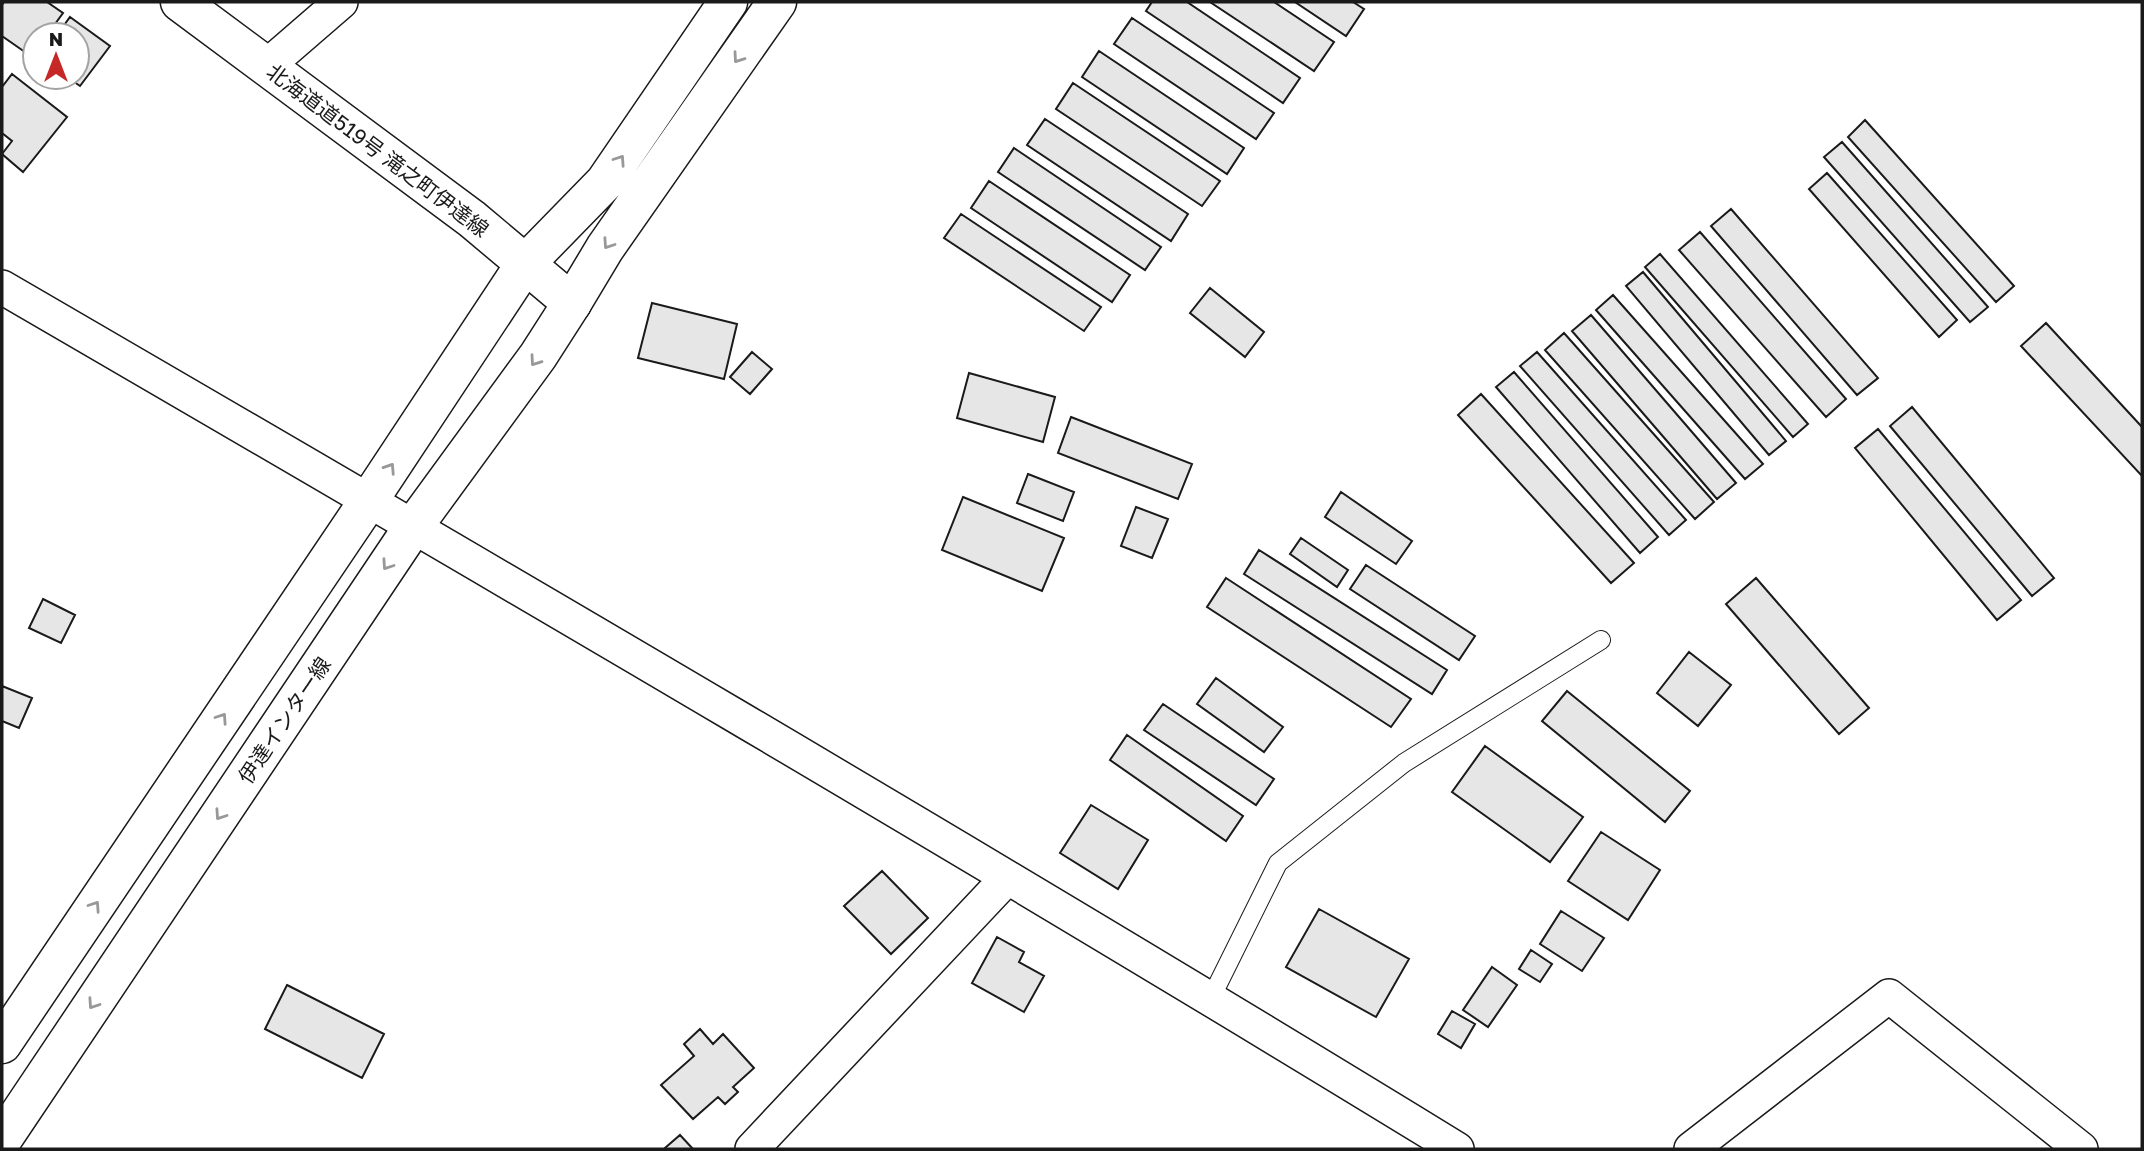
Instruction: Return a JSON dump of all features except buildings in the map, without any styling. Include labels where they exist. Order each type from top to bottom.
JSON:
[{"type":"main road","name":"北海道道519号 滝之町伊達線","points":[[180,2],[472,219],[572,303]]},
{"type":"main road","points":[[2,1044],[525,264],[605,182],[728,2]]},
{"type":"main road","name":"伊達インター線","points":[[2,1140],[413,527],[538,356],[605,248],[777,2]]},
{"type":"street","points":[[267,66],[341,2]]},
{"type":"street","points":[[2,287],[369,500],[1211,998],[1458,1149]]},
{"type":"street","points":[[751,1149],[1007,878]]},
{"type":"street","points":[[1691,1149],[1889,996],[2081,1149]]},
{"type":"lane","points":[[1211,998],[1278,863],[1404,762],[1601,640]]}]
